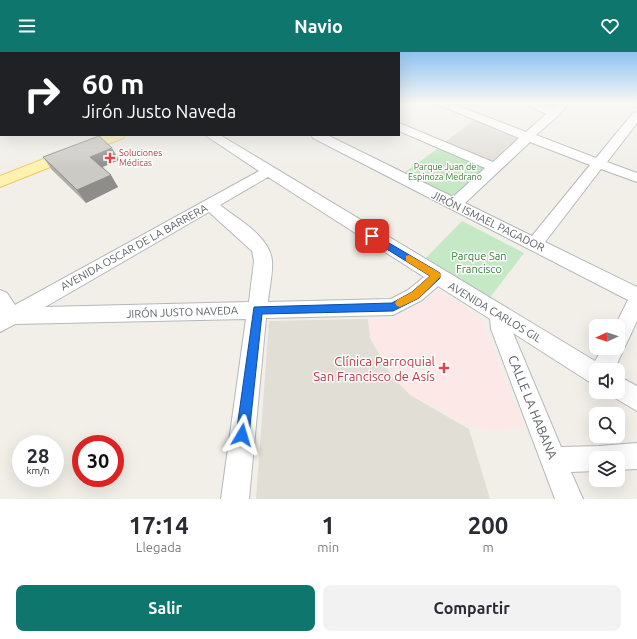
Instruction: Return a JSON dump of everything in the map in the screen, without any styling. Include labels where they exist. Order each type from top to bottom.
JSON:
[{"type":"main road","points":[[0,174],[96,136]]},
{"type":"main road","points":[[0,182],[115,136]]},
{"type":"street","points":[[496,125],[637,178]]},
{"type":"street","points":[[454,205],[496,168],[541,125]]},
{"type":"street","points":[[536,244],[629,125]]},
{"type":"street","points":[[400,127],[496,168]]},
{"type":"street","name":"AVENIDA CARLOS GIL","points":[[215,136],[589,370]]},
{"type":"street","name":"JIRÓN ISMAEL PAGADOR","points":[[319,136],[637,296]]},
{"type":"street","name":"AVENIDA OSCAR DE LA BARRERA","points":[[6,319],[269,171]]},
{"type":"street","points":[[210,205],[260,249],[263,261],[235,499]]},
{"type":"street","name":"JIRÓN JUSTO NAVEDA","points":[[6,319],[393,307],[415,295],[437,276]]},
{"type":"street","points":[[0,298],[6,319],[0,334]]},
{"type":"street","points":[[625,326],[637,301]]},
{"type":"street","name":"CALLE LA HABANA","points":[[501,315],[501,329],[569,499]]},
{"type":"street","points":[[625,391],[637,399]]},
{"type":"street","points":[[625,457],[637,456]]},
{"type":"street","points":[[554,460],[589,458]]},
{"type":"shaded area","points":[[468,125],[487,125],[519,137],[490,163],[444,143]]},
{"type":"shaded area","name":"Clínica Parroquial San Francisco de Asís","points":[[440,291],[480,317],[524,427],[494,430],[469,426],[411,395],[393,377],[371,338],[368,319],[392,319]]},
{"type":"shaded area","points":[[368,319],[370,338],[392,377],[410,395],[469,429],[490,499],[256,499],[269,321]]},
{"type":"green space","name":"Parque Juan de Espinoza Medrano","points":[[440,147],[486,167],[450,199],[401,175]]},
{"type":"green space","name":"Parque San Francisco","points":[[462,221],[524,253],[488,300],[423,261]]},
{"type":"building","points":[[99,136],[112,148],[90,157],[111,175],[77,190],[43,157]]},
{"type":"slow traffic","points":[[400,303],[415,295],[437,276],[409,259]]},
{"type":"place","name":"Soluciones Médicas","points":[[110,158]]},
{"type":"place","name":"Clínica Parroquial San Francisco de Asís","points":[[444,368]]},
{"type":"route","points":[[242,435],[258,310],[393,307],[415,295],[437,276],[372,236]]}]
